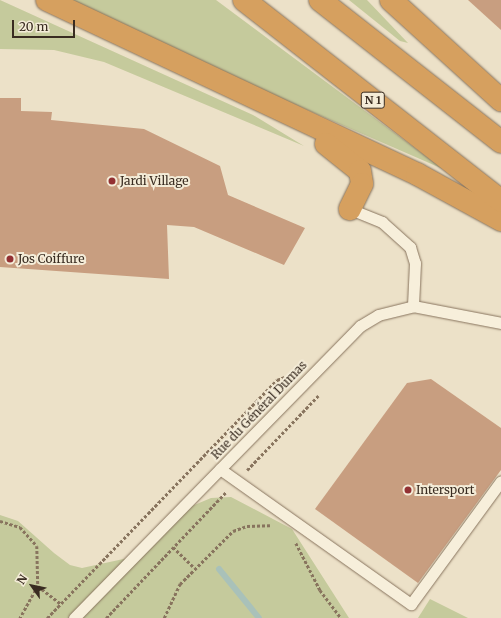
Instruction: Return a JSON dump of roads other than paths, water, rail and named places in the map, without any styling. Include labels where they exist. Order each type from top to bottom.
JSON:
[{"type":"highway","points":[[47,0],[270,107],[417,174],[501,220]]},
{"type":"highway","name":"N 1","points":[[244,0],[501,201]]},
{"type":"highway","points":[[320,0],[501,142]]},
{"type":"highway","points":[[391,0],[501,100]]},
{"type":"highway","points":[[270,107],[354,163],[362,184],[350,209]]},
{"type":"lane","points":[[350,209],[382,222],[410,247],[415,263],[413,306]]},
{"type":"lane","name":"Rue du Général Dumas","points":[[74,618],[360,326],[378,315],[413,306],[501,323]]},
{"type":"lane","points":[[220,469],[236,482],[411,604],[501,481]]},
{"type":"waterway","points":[[219,569],[259,618]]},
{"type":"place","name":"Jardi Village","points":[[112,181]]},
{"type":"place","name":"Jos Coiffure","points":[[10,259]]},
{"type":"place","name":"Intersport","points":[[408,490]]}]
